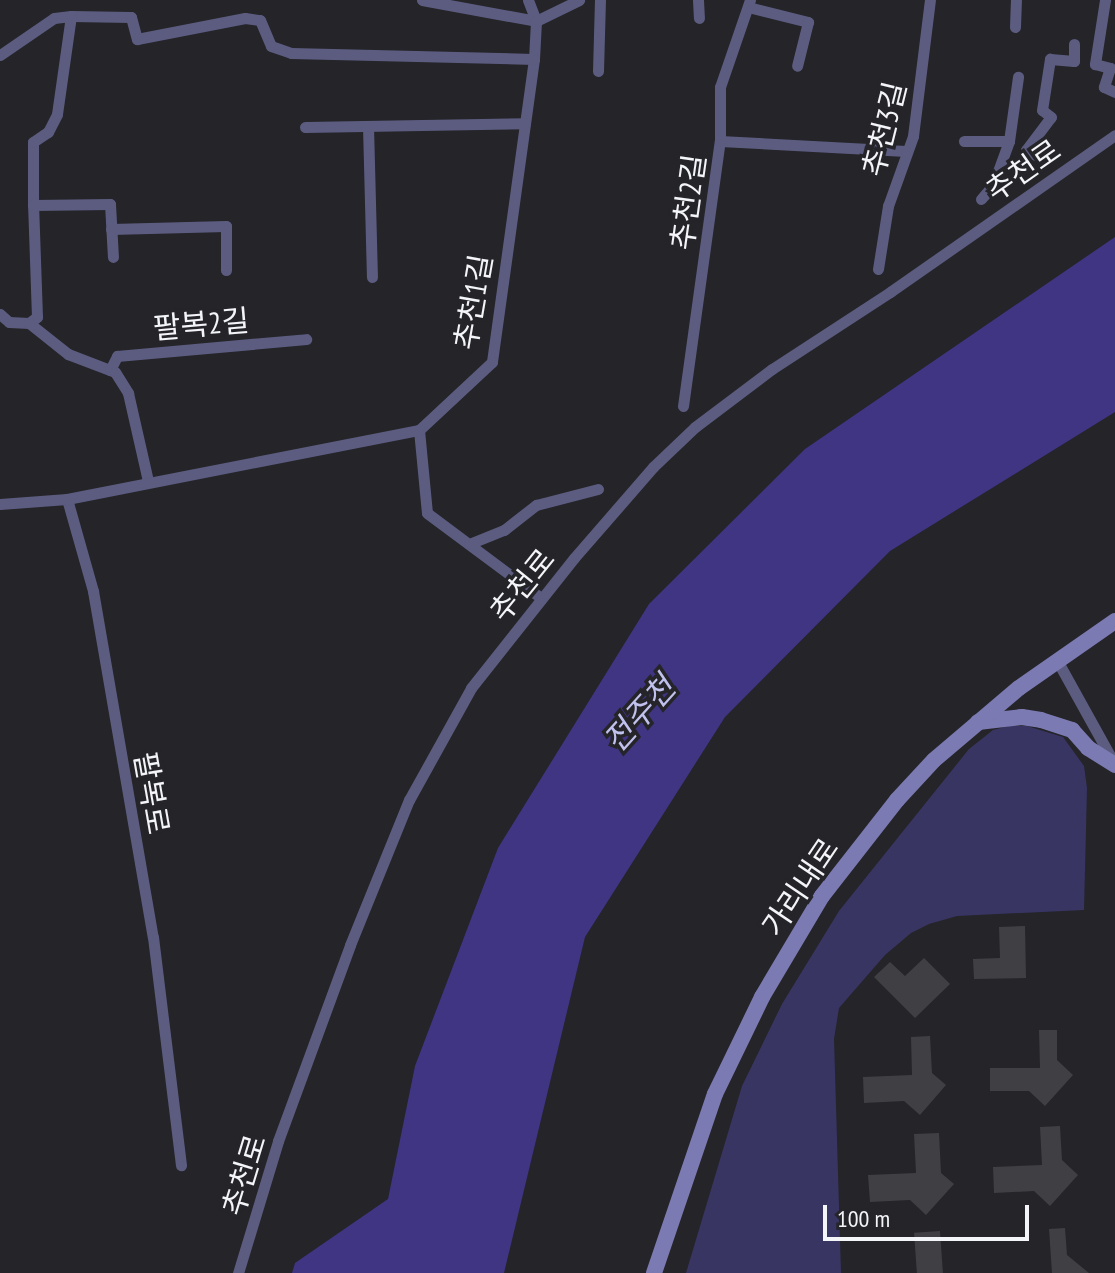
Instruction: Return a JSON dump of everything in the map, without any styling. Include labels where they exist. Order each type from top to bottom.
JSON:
[{"type":"street","points":[[422,0],[473,4],[536,21],[579,0]]},
{"type":"street","points":[[528,0],[536,21]]},
{"type":"street","points":[[598,71],[600,0]]},
{"type":"street","points":[[698,0],[699,18]]},
{"type":"street","name":"추천3길","points":[[878,269],[888,206],[913,136],[930,0]]},
{"type":"street","points":[[1015,27],[1016,0]]},
{"type":"street","points":[[1105,0],[1095,64],[1110,68],[1104,87],[1115,92]]},
{"type":"street","name":"추천2길","points":[[683,406],[720,141],[720,87],[749,4],[808,22],[797,66]]},
{"type":"street","points":[[29,323],[37,317],[33,142],[48,132],[57,114],[71,16]]},
{"type":"street","points":[[0,55],[54,18],[71,16],[131,17],[137,39],[245,18],[260,20],[271,46],[291,53],[534,59]]},
{"type":"street","name":"추천1길","points":[[419,430],[492,362],[534,59],[536,21]]},
{"type":"street","name":"추천로","points":[[1041,158],[1026,150],[1051,117],[1042,110],[1050,59],[1074,61],[1074,44]]},
{"type":"street","name":"추천로","points":[[981,199],[993,185],[1009,141],[1018,77]]},
{"type":"street","points":[[305,127],[525,123]]},
{"type":"street","points":[[368,126],[372,277]]},
{"type":"street","name":"추천로","points":[[238,1273],[278,1141],[350,945],[409,800],[471,688],[541,598],[653,467],[695,427],[772,369],[890,292],[1115,135]]},
{"type":"street","points":[[720,141],[906,151]]},
{"type":"street","name":"추천로","points":[[964,141],[1009,141]]},
{"type":"street","points":[[33,205],[110,204],[113,257]]},
{"type":"street","name":"팔복2길","points":[[111,229],[226,226],[226,270]]},
{"type":"street","points":[[0,314],[9,322],[29,323],[68,354],[110,370],[128,393],[148,481]]},
{"type":"street","name":"팔복2길","points":[[110,370],[117,356],[306,339]]},
{"type":"street","points":[[0,504],[67,499],[419,430],[427,513],[541,598]]},
{"type":"street","name":"추천로","points":[[469,544],[504,530],[536,505],[598,489]]},
{"type":"street","name":"팔복로","points":[[67,499],[93,591],[153,937],[181,1165]]},
{"type":"street","name":"가리내로","points":[[654,1273],[715,1094],[762,997],[822,896],[887,812],[934,760],[976,722],[1115,621]]},
{"type":"street","points":[[1058,662],[1115,764]]},
{"type":"street","points":[[976,722],[1022,717],[1041,720],[1072,730],[1088,748],[1115,764]]},
{"type":"shaded area","points":[[1027,726],[1063,737],[1084,766],[1087,788],[1084,910],[957,916],[929,924],[911,933],[885,955],[839,1008],[834,1039],[841,1273],[686,1273],[742,1086],[782,1004],[839,911],[969,749],[993,730]]},
{"type":"water","name":"전주천","points":[[1115,237],[1115,412],[890,551],[725,717],[585,937],[504,1273],[292,1273],[295,1263],[388,1199],[415,1066],[498,848],[649,604],[805,449]]},
{"type":"building","points":[[1025,926],[1026,978],[974,979],[973,959],[1000,958],[999,927]]},
{"type":"building","points":[[924,958],[950,984],[915,1018],[874,977],[890,962],[905,976]]},
{"type":"building","points":[[1039,1030],[1057,1030],[1057,1060],[1073,1075],[1045,1106],[1029,1091],[990,1091],[990,1068],[1040,1068]]},
{"type":"building","points":[[930,1036],[932,1073],[946,1085],[920,1115],[904,1101],[864,1103],[863,1077],[912,1075],[911,1037]]},
{"type":"building","points":[[1060,1126],[1062,1160],[1078,1175],[1050,1206],[1034,1191],[994,1193],[993,1167],[1042,1165],[1040,1127]]},
{"type":"building","points":[[939,1133],[941,1173],[954,1184],[926,1215],[910,1200],[870,1202],[868,1175],[916,1173],[914,1134]]},
{"type":"building","points":[[1065,1228],[1067,1255],[1089,1273],[1052,1273],[1049,1229]]},
{"type":"building","points":[[940,1231],[943,1273],[917,1273],[914,1233]]}]
